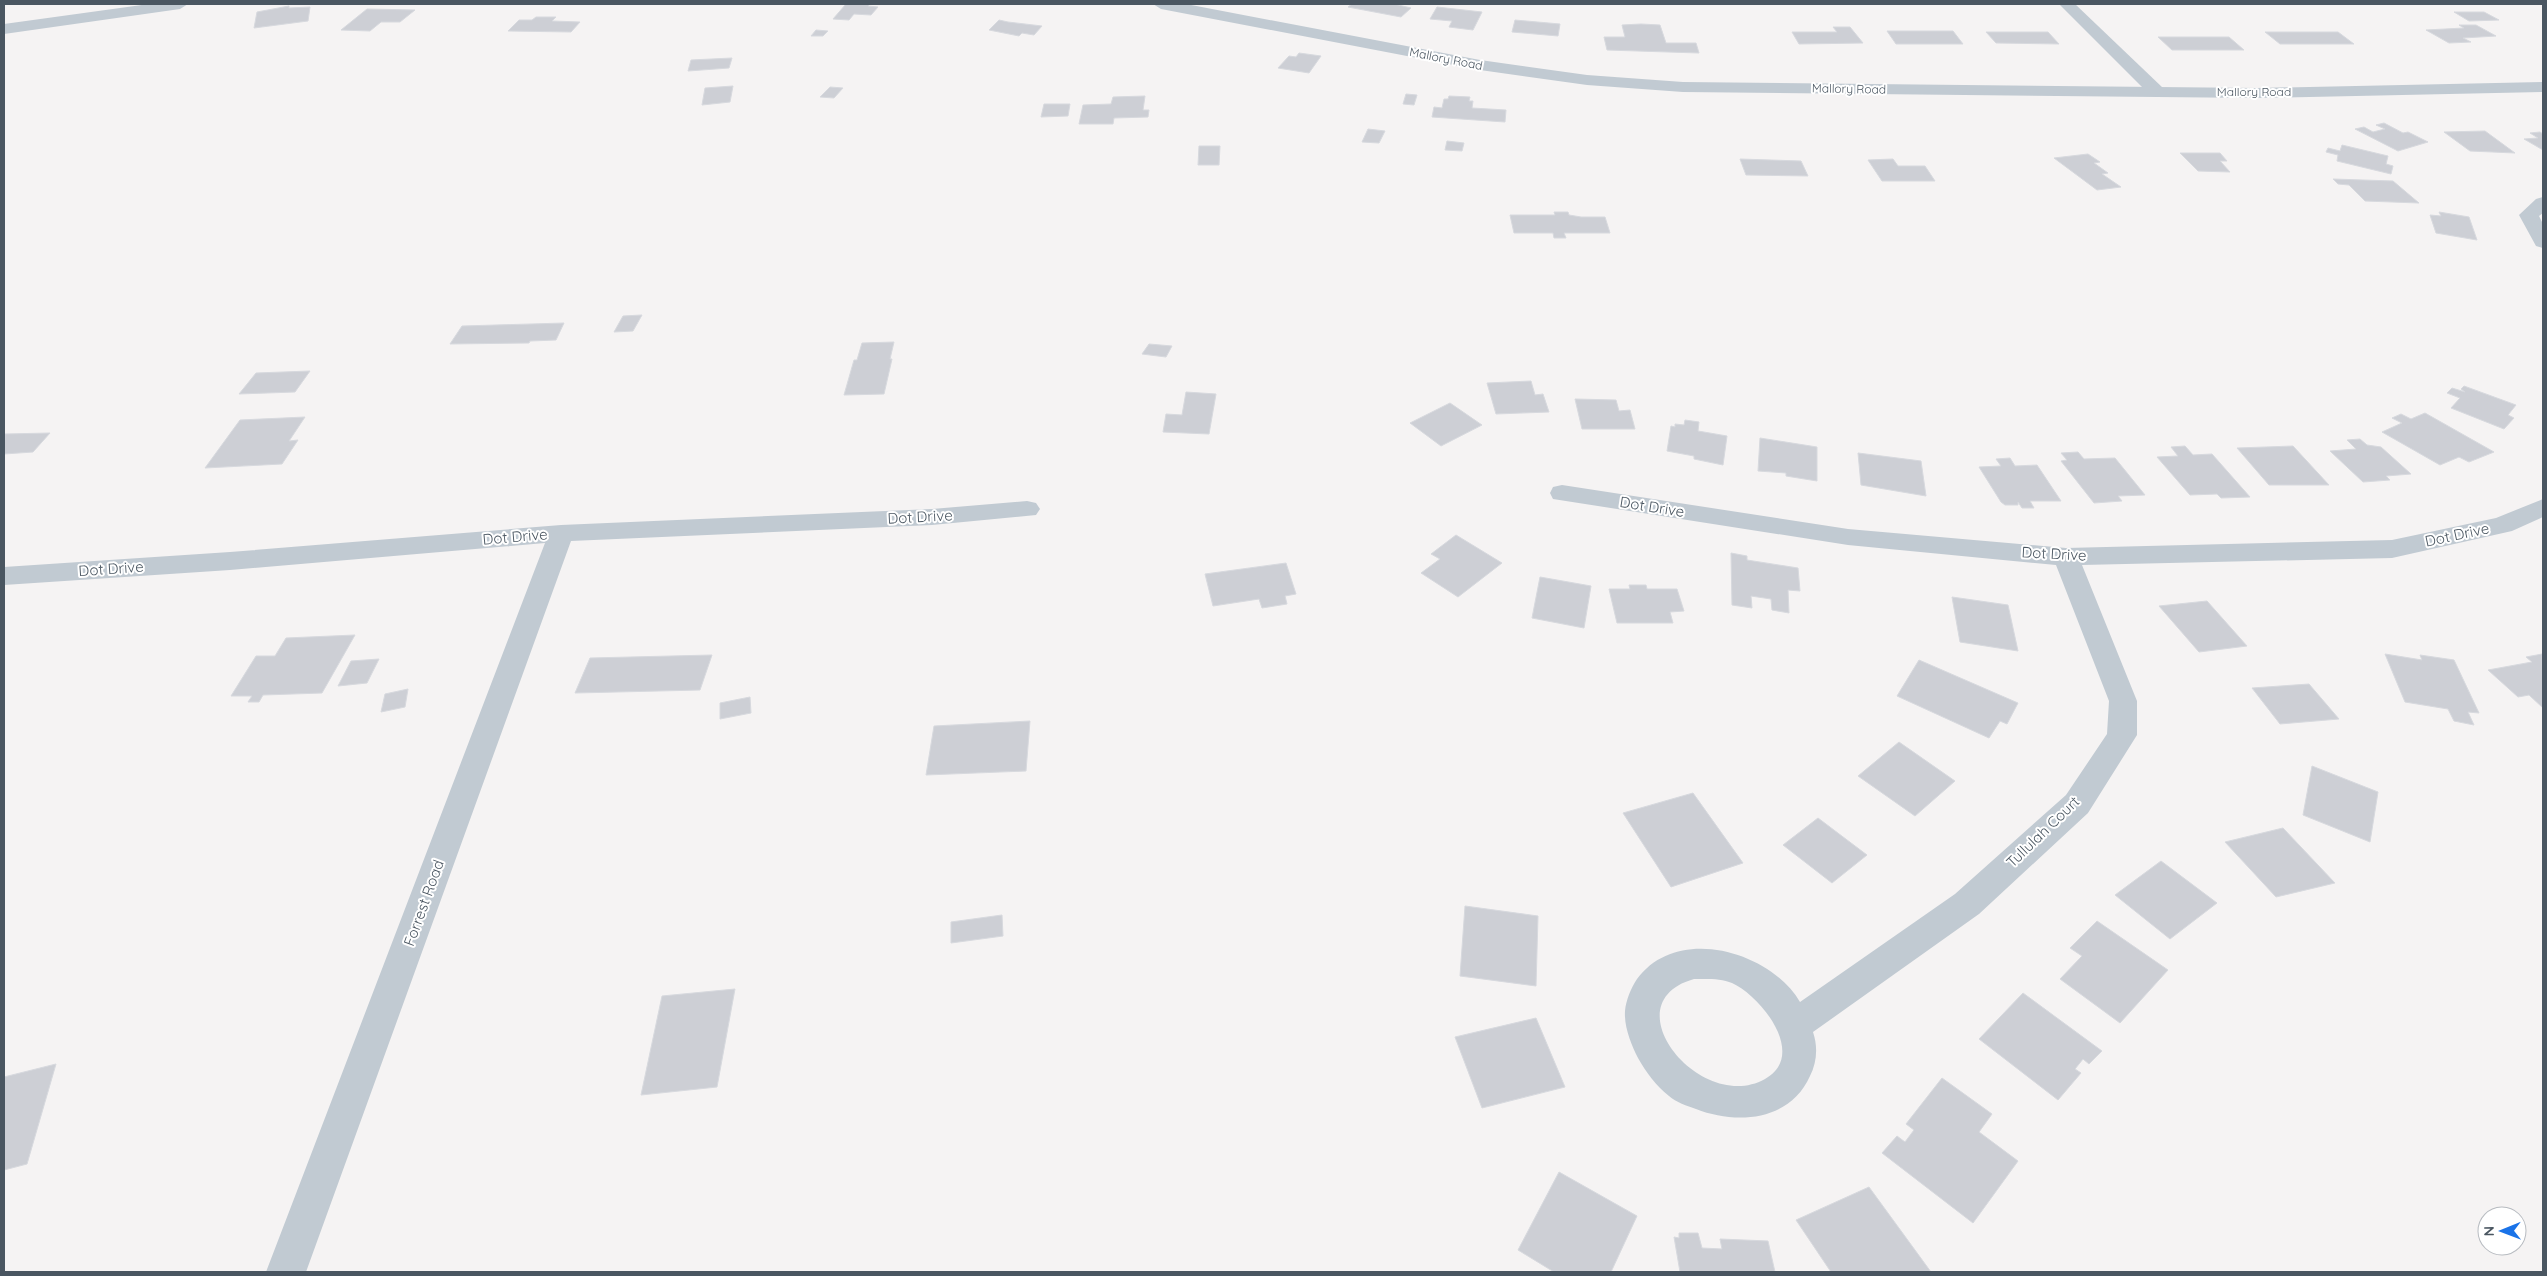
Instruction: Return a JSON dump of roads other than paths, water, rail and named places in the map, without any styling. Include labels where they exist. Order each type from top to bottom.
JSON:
[{"type":"street","points":[[4,29],[180,4]]},
{"type":"street","name":"Mallory Road","points":[[1161,4],[1248,18],[1465,64],[1599,81],[1712,88],[2157,92],[2427,92],[2543,87]]},
{"type":"street","points":[[2066,4],[2157,92]]},
{"type":"street","points":[[2543,203],[2529,215],[2543,242]]},
{"type":"street","name":"Dot Drive","points":[[1562,493],[1848,537],[2066,557],[2392,549],[2503,525],[2543,507]]},
{"type":"street","name":"Dot Drive","points":[[4,576],[230,561],[561,533],[923,517],[1027,509]]},
{"type":"street","name":"Forrest Road","points":[[286,1272],[561,533]]},
{"type":"street","name":"Tullulah Court","points":[[1795,1026],[1967,904],[2076,804],[2122,735],[2123,701],[2066,557]]},
{"type":"street","points":[[1694,964],[1719,965],[1735,970],[1766,986],[1784,1004],[1795,1026],[1799,1049],[1795,1070],[1782,1088],[1762,1100],[1736,1103],[1709,1098],[1684,1086],[1662,1067],[1648,1045],[1642,1022],[1645,1001],[1655,982],[1673,970],[1694,964]]}]
